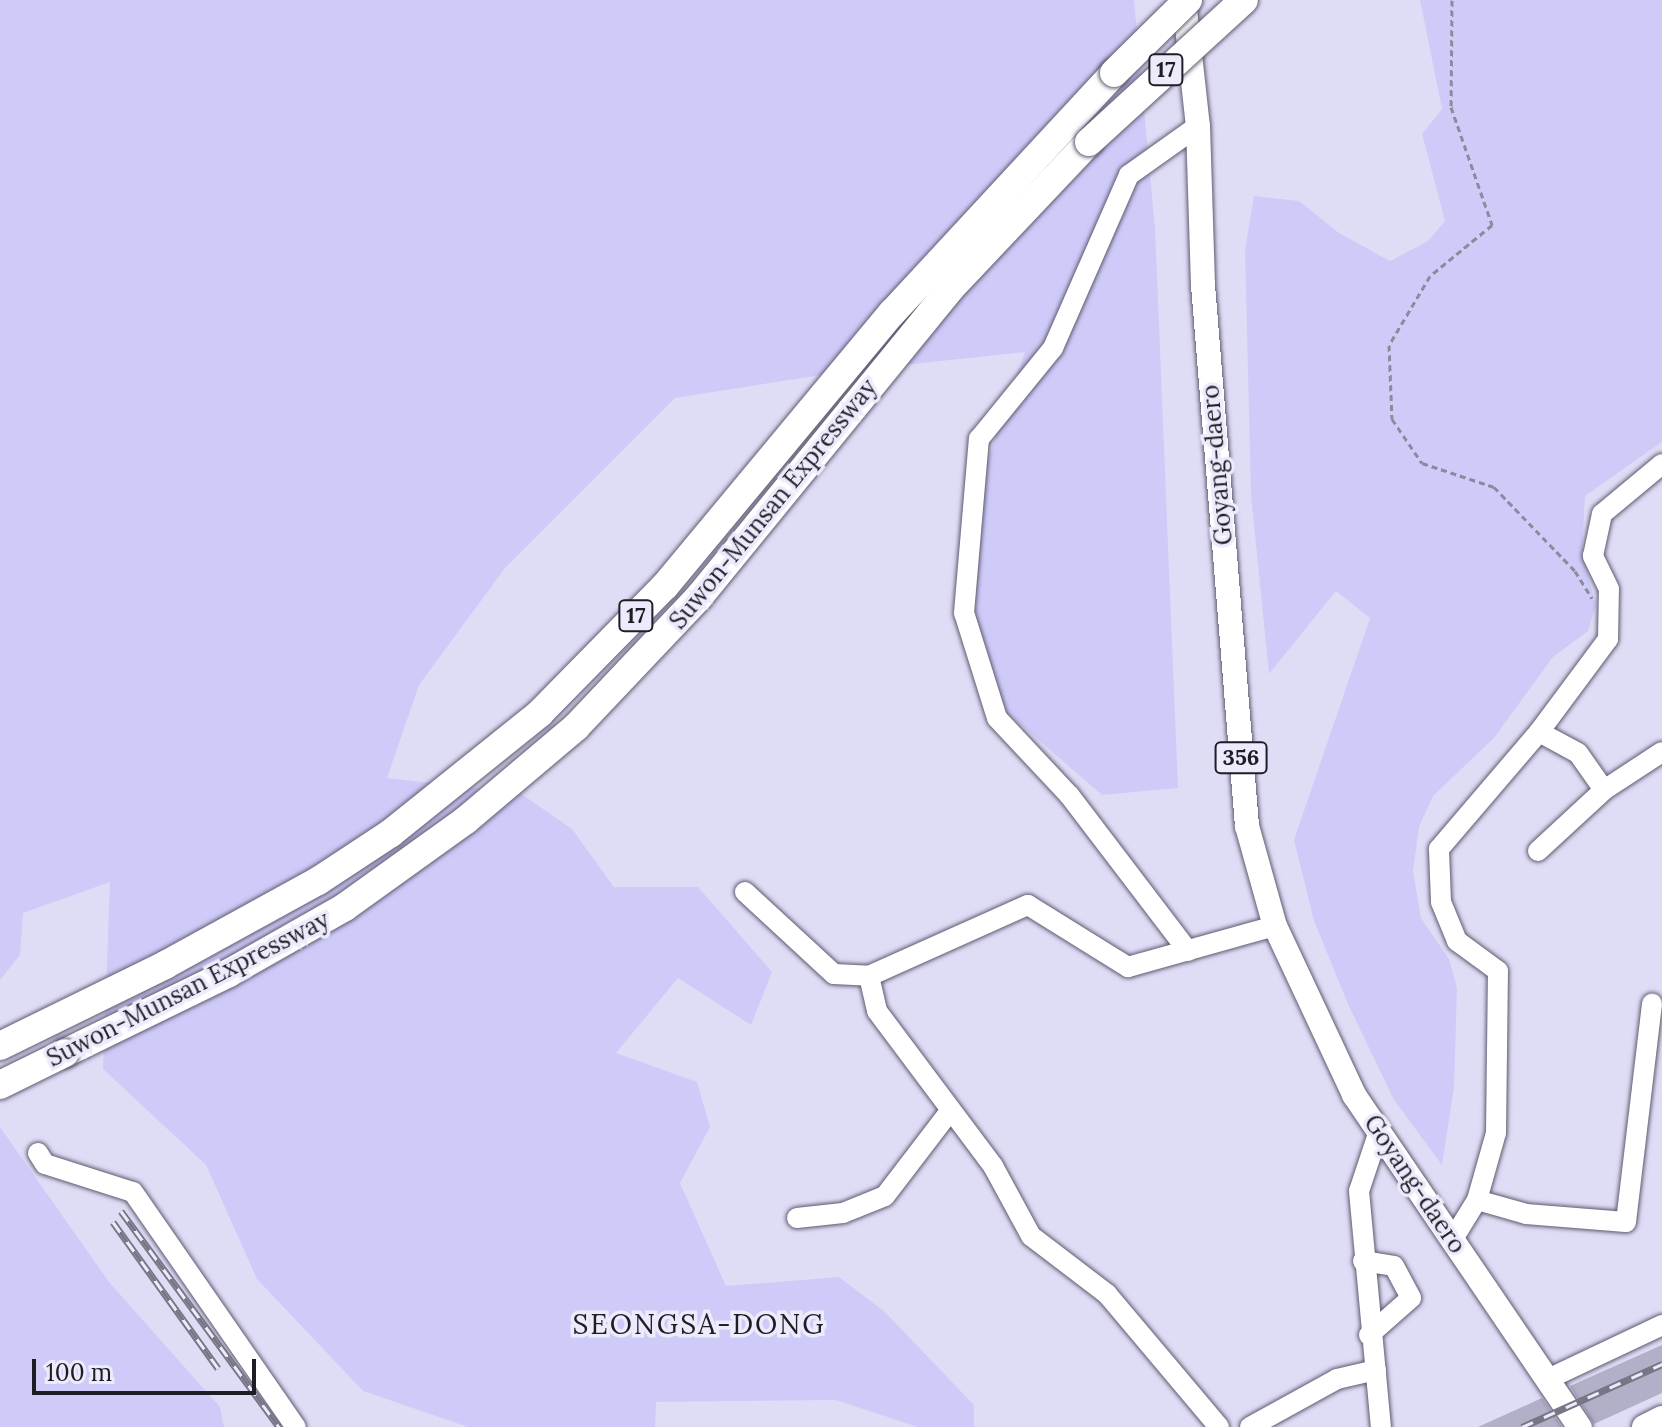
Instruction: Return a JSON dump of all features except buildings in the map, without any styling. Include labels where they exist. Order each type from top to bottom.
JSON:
[{"type":"highway","name":"Suwon-Munsan Expressway","points":[[0,1046],[318,881],[391,833],[540,713],[665,586],[892,313],[1114,73],[1186,0]]},
{"type":"highway","name":"Suwon-Munsan Expressway","points":[[0,1085],[229,973],[345,907],[453,830],[576,727],[691,607],[949,290],[1089,142],[1244,0]]},
{"type":"main road","name":"Goyang-daero","points":[[1186,0],[1198,126],[1203,285],[1247,826],[1275,926],[1354,1095],[1580,1427]]},
{"type":"main road","points":[[1644,1427],[1662,1418]]},
{"type":"street","points":[[1188,951],[1069,795],[997,718],[964,613],[979,439],[1053,348],[1129,175],[1198,126]]},
{"type":"street","points":[[1453,1239],[1477,1200],[1496,1133],[1498,971],[1457,941],[1441,902],[1439,849],[1539,732],[1608,639],[1609,589],[1593,556],[1602,514],[1662,464]]},
{"type":"street","points":[[1539,732],[1578,753],[1604,790]]},
{"type":"street","points":[[1538,851],[1604,790],[1662,752]]},
{"type":"street","points":[[745,892],[834,974],[869,976],[1028,905],[1128,967],[1275,926]]},
{"type":"street","points":[[869,976],[877,1011],[993,1166],[1031,1236],[1107,1294],[1219,1427]]},
{"type":"street","points":[[1477,1200],[1526,1214],[1626,1222],[1652,1004]]},
{"type":"street","points":[[797,1218],[843,1213],[885,1196],[950,1111]]},
{"type":"street","points":[[1379,1131],[1359,1191],[1369,1335],[1376,1370],[1381,1427]]},
{"type":"street","points":[[38,1153],[45,1164],[133,1192],[296,1427]]},
{"type":"street","points":[[1363,1261],[1394,1266],[1411,1298],[1369,1335]]},
{"type":"street","points":[[1548,1379],[1662,1325]]},
{"type":"street","points":[[1250,1427],[1337,1379],[1376,1370]]},
{"type":"path","points":[[1452,0],[1451,107],[1492,225],[1430,276],[1389,345],[1392,419],[1422,463],[1494,487],[1575,571],[1608,624]]},
{"type":"shaded area","points":[[0,0],[1134,0],[1155,228],[1178,788],[1102,795],[1005,711],[972,612],[974,500],[1025,352],[847,371],[675,398],[505,568],[419,685],[387,778],[520,793],[572,829],[614,887],[698,887],[772,972],[751,1025],[678,978],[616,1053],[697,1082],[710,1127],[680,1183],[726,1286],[839,1277],[885,1312],[974,1405],[974,1427],[918,1427],[836,1400],[656,1402],[655,1427],[468,1427],[363,1391],[257,1279],[206,1165],[103,1069],[110,882],[23,913],[20,955],[0,980]]},
{"type":"shaded area","points":[[1420,0],[1662,0],[1662,442],[1585,496],[1582,553],[1596,605],[1588,631],[1553,657],[1494,738],[1433,796],[1419,827],[1413,871],[1421,918],[1449,959],[1457,988],[1454,1088],[1442,1165],[1394,1100],[1348,1004],[1314,921],[1294,840],[1370,618],[1336,591],[1269,674],[1251,495],[1245,250],[1254,196],[1299,201],[1339,233],[1390,261],[1428,241],[1445,221],[1422,134],[1442,109]]},
{"type":"shaded area","points":[[0,1127],[109,1282],[220,1407],[224,1427],[0,1427]]},
{"type":"railway","points":[[121,1211],[279,1427]]},
{"type":"railway","points":[[113,1222],[218,1368]]},
{"type":"railway","points":[[1522,1427],[1662,1364]]},
{"type":"district","name":"SEONGSA-DONG","points":[[699,1324]]}]
